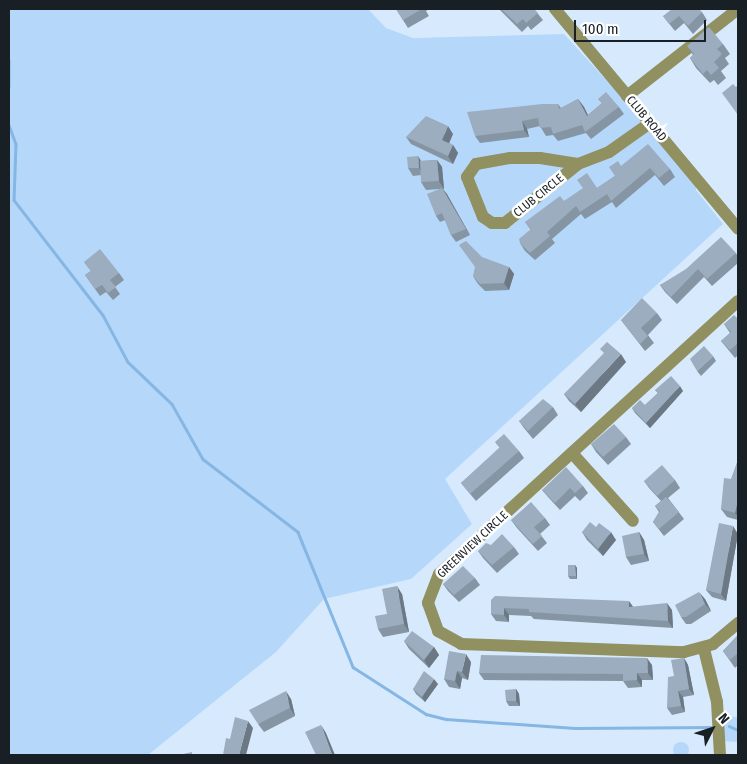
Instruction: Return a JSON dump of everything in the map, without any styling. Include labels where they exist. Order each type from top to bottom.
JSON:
[{"type":"street","name":"CLUB ROAD","points":[[554,9],[737,225]]},
{"type":"street","points":[[627,96],[738,9]]},
{"type":"street","name":"CLUB CIRCLE","points":[[578,164],[522,158],[485,162],[472,167],[467,182],[483,217],[500,224],[578,164],[609,152],[650,122]]},
{"type":"street","name":"GREENVIEW CIRCLE","points":[[704,649],[461,644],[443,635],[432,622],[428,603],[439,574],[738,302]]},
{"type":"street","points":[[572,453],[632,521]]},
{"type":"street","points":[[720,755],[718,709],[704,649],[738,623]]},
{"type":"shaded area","points":[[9,9],[368,9],[386,28],[413,38],[564,34],[696,178],[696,190],[723,224],[445,479],[472,524],[411,579],[324,599],[276,652],[148,755],[9,755]]},
{"type":"shaded area","points":[[719,716],[738,717],[738,742],[720,741]]},
{"type":"shaded area","points":[[681,742],[689,750],[681,758],[673,750]]},
{"type":"building","points":[[396,9],[422,9],[403,20]]},
{"type":"building","points":[[501,9],[534,9],[538,13],[526,23],[523,19],[517,24]]},
{"type":"building","points":[[672,9],[699,9],[702,12],[688,26],[679,16],[669,24],[663,16]]},
{"type":"building","points":[[709,27],[723,44],[717,49],[722,54],[714,62],[719,68],[711,75],[707,70],[703,74],[690,58],[694,54],[687,46]]},
{"type":"building","points":[[733,84],[736,87],[738,85],[738,115],[722,93]]},
{"type":"building","points":[[606,92],[619,107],[585,132],[582,125],[553,134],[551,127],[540,128],[538,118],[522,121],[524,130],[475,136],[467,112],[542,104],[558,104],[559,109],[578,99],[587,116],[602,103],[598,99]]},
{"type":"building","points":[[426,116],[448,126],[442,140],[453,145],[448,156],[406,137]]},
{"type":"building","points":[[648,144],[670,169],[659,178],[650,168],[611,201],[607,194],[580,212],[576,206],[547,232],[550,236],[530,253],[520,243],[519,239],[531,229],[525,222],[560,196],[564,201],[583,188],[577,180],[587,173],[597,188],[615,176],[609,167],[618,161],[621,166]]},
{"type":"building","points":[[418,156],[419,168],[408,168],[407,157]]},
{"type":"building","points":[[437,160],[439,181],[421,182],[420,161]]},
{"type":"building","points":[[442,188],[466,229],[451,235],[442,213],[436,216],[427,194]]},
{"type":"building","points":[[721,237],[736,253],[707,279],[698,269],[671,297],[660,285],[686,269]]},
{"type":"building","points":[[466,241],[482,257],[509,267],[504,283],[480,284],[473,276],[475,267],[459,245]]},
{"type":"building","points":[[100,249],[119,273],[110,280],[116,287],[108,293],[102,285],[95,289],[85,275],[91,271],[84,262]]},
{"type":"building","points":[[642,298],[657,313],[641,328],[648,336],[640,344],[621,320]]},
{"type":"building","points":[[734,315],[738,319],[738,343],[730,350],[721,341],[731,332],[724,324]]},
{"type":"building","points":[[607,342],[621,354],[575,404],[564,394],[604,353],[600,349]]},
{"type":"building","points":[[704,346],[713,356],[697,371],[690,359]]},
{"type":"building","points":[[671,376],[680,386],[646,423],[632,408],[640,400],[645,405],[658,393],[655,390]]},
{"type":"building","points":[[543,399],[553,407],[528,431],[519,421]]},
{"type":"building","points":[[614,424],[626,437],[603,457],[591,444]]},
{"type":"building","points":[[504,434],[519,451],[470,494],[461,483],[500,447],[495,442]]},
{"type":"building","points":[[738,460],[738,500],[735,513],[721,509],[724,478],[731,479]]},
{"type":"building","points":[[662,465],[675,480],[657,496],[644,481]]},
{"type":"building","points":[[566,467],[583,486],[575,493],[570,488],[555,503],[542,490]]},
{"type":"building","points":[[666,497],[679,512],[659,529],[653,522],[660,511],[655,506]]},
{"type":"building","points":[[531,502],[545,518],[534,527],[542,536],[533,544],[511,520]]},
{"type":"building","points":[[590,522],[596,527],[599,523],[611,532],[598,549],[582,532]]},
{"type":"building","points":[[719,523],[733,526],[721,594],[706,590]]},
{"type":"building","points":[[639,532],[644,554],[626,557],[622,536]]},
{"type":"building","points":[[502,534],[514,547],[492,565],[478,551],[486,543],[491,545]]},
{"type":"building","points":[[568,565],[575,565],[576,576],[568,576]]},
{"type":"building","points":[[463,566],[475,578],[454,595],[443,584]]},
{"type":"building","points":[[397,586],[404,624],[378,629],[375,616],[387,614],[382,589]]},
{"type":"building","points":[[699,592],[705,604],[686,617],[681,617],[675,605]]},
{"type":"building","points":[[495,596],[629,601],[629,607],[667,603],[668,621],[529,612],[529,609],[504,608],[504,615],[491,614],[491,600]]},
{"type":"building","points":[[412,631],[434,647],[424,660],[404,641]]},
{"type":"building","points":[[738,635],[738,656],[737,654],[730,660],[723,651]]},
{"type":"building","points":[[449,651],[466,654],[462,672],[457,671],[455,681],[444,679]]},
{"type":"building","points":[[481,655],[647,658],[648,673],[637,673],[637,680],[623,681],[623,674],[479,673]]},
{"type":"building","points":[[684,658],[689,689],[678,691],[681,706],[667,708],[668,677],[674,676],[671,660]]},
{"type":"building","points":[[424,671],[434,679],[422,697],[413,689]]},
{"type":"building","points":[[516,689],[516,701],[506,701],[505,690]]},
{"type":"building","points":[[286,691],[290,708],[258,724],[249,710]]},
{"type":"building","points":[[235,717],[248,721],[239,755],[223,755],[226,738],[230,739]]},
{"type":"building","points":[[321,725],[332,755],[316,755],[305,732]]},
{"type":"building","points":[[192,752],[192,755],[179,755]]},
{"type":"waterway","points":[[9,60],[9,86]]},
{"type":"waterway","points":[[9,125],[16,144],[14,200],[103,315],[128,362],[172,404],[203,459],[298,532],[353,667],[426,714],[446,719],[575,728],[714,727]]},
{"type":"waterway","points":[[729,726],[738,730]]}]
